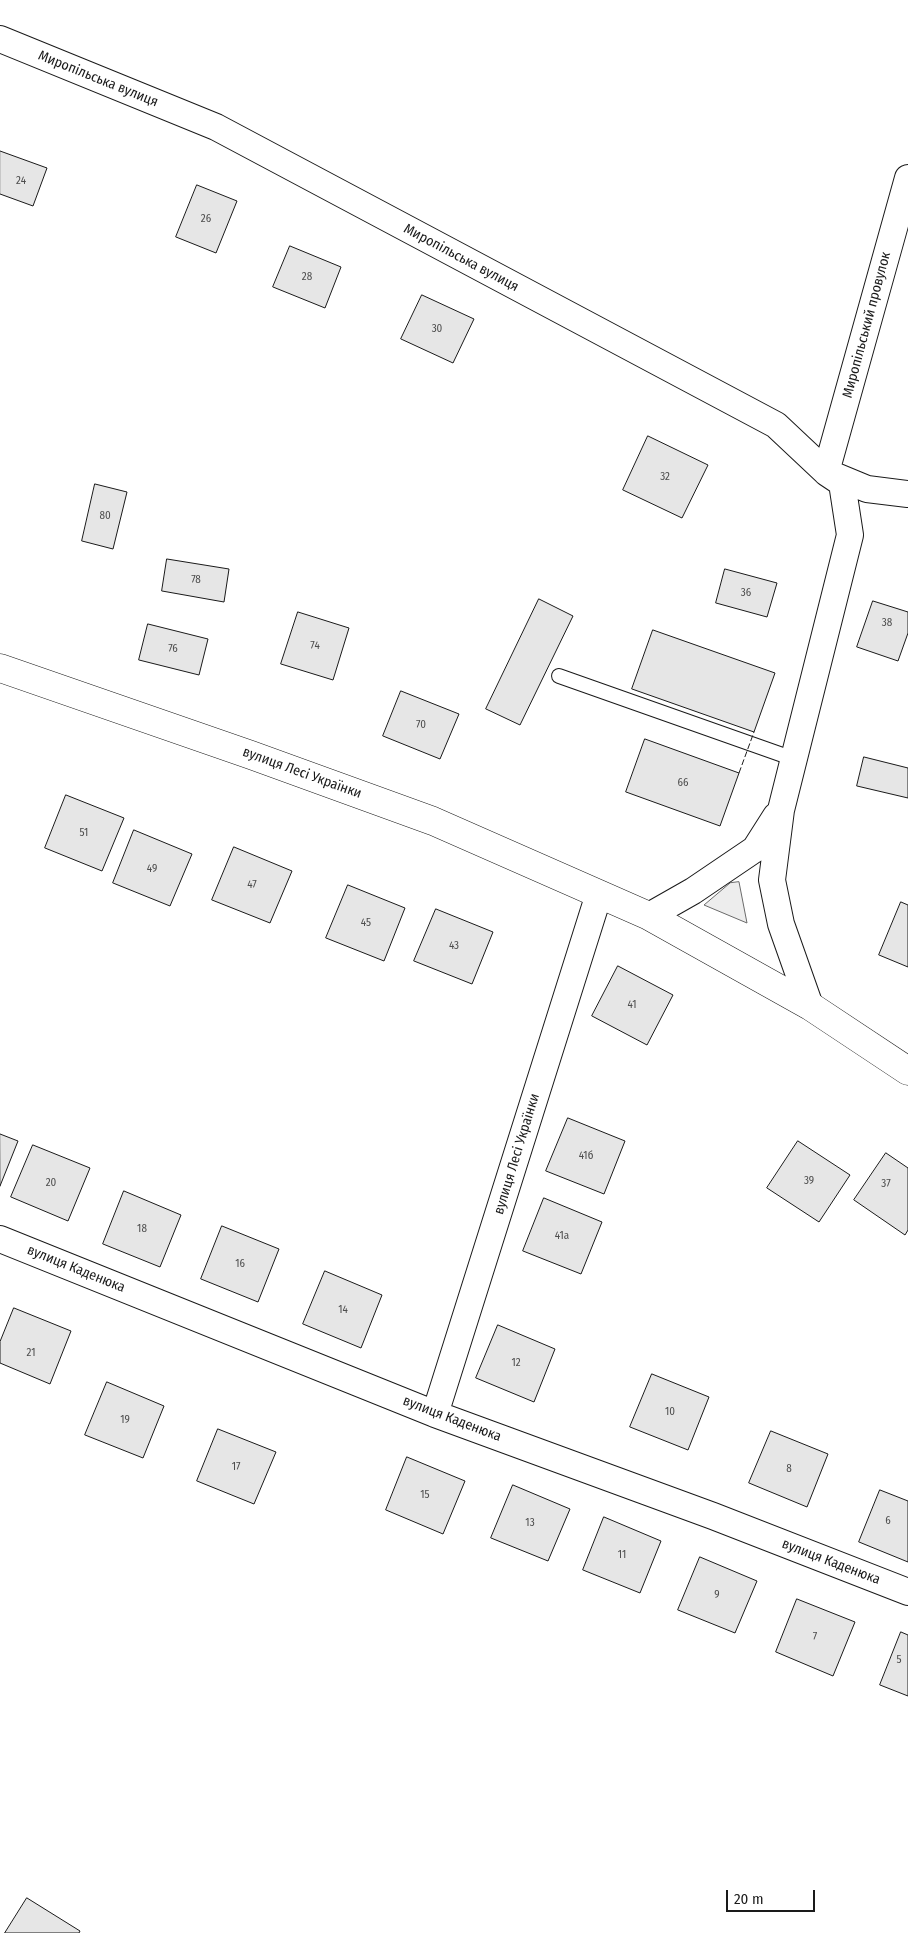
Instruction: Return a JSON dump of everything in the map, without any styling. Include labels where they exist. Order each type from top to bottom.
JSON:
[{"type":"main road","name":"вулиця Лесі Українки","points":[[0,668],[251,755],[433,821],[649,916],[810,1006],[908,1070]]},
{"type":"street","name":"Миропільська вулиця","points":[[0,39],[216,127],[776,425],[826,472],[867,489],[908,494]]},
{"type":"street","name":"Миропільський провулок","points":[[826,472],[908,178]]},
{"type":"street","points":[[810,1006],[781,924],[772,880],[781,810],[850,535],[842,483],[826,472]]},
{"type":"street","points":[[649,916],[693,891],[755,849],[781,810]]},
{"type":"street","name":"вулиця Лесі Українки","points":[[435,1414],[599,894]]},
{"type":"street","name":"вулиця Каденюка","points":[[0,1239],[435,1414],[704,1513],[908,1592]]},
{"type":"lane","points":[[559,676],[794,759]]},
{"type":"shaded area","points":[[739,882],[747,923],[704,905],[730,883]]},
{"type":"building","points":[[0,151],[47,168],[33,206],[0,194]]},
{"type":"building","points":[[197,185],[237,201],[216,253],[176,237]]},
{"type":"building","points":[[290,246],[341,267],[325,308],[273,287]]},
{"type":"building","points":[[422,295],[474,319],[453,363],[401,339]]},
{"type":"building","points":[[648,436],[708,465],[682,518],[623,490]]},
{"type":"building","points":[[95,484],[127,492],[113,549],[82,541]]},
{"type":"building","points":[[167,559],[229,569],[224,602],[162,591]]},
{"type":"building","points":[[725,569],[777,583],[767,617],[716,603]]},
{"type":"building","points":[[539,599],[573,616],[520,725],[486,709]]},
{"type":"building","points":[[873,601],[908,612],[908,633],[898,661],[857,647]]},
{"type":"building","points":[[298,612],[349,628],[333,680],[281,664]]},
{"type":"building","points":[[148,624],[208,639],[199,675],[139,660]]},
{"type":"building","points":[[653,630],[775,673],[754,732],[632,689]]},
{"type":"building","points":[[401,691],[459,714],[440,759],[383,736]]},
{"type":"building","points":[[645,739],[739,773],[720,826],[626,792]]},
{"type":"building","points":[[864,757],[908,768],[908,798],[857,786]]},
{"type":"building","points":[[66,795],[124,818],[102,871],[45,848]]},
{"type":"building","points":[[134,830],[192,854],[170,906],[113,883]]},
{"type":"building","points":[[234,847],[292,871],[270,923],[212,900]]},
{"type":"building","points":[[348,885],[405,908],[384,961],[326,938]]},
{"type":"building","points":[[901,902],[908,905],[908,967],[879,955]]},
{"type":"building","points":[[436,909],[493,932],[472,984],[414,961]]},
{"type":"building","points":[[618,966],[673,995],[647,1045],[592,1016]]},
{"type":"building","points":[[568,1118],[625,1141],[604,1194],[546,1171]]},
{"type":"building","points":[[0,1134],[18,1141],[0,1186]]},
{"type":"building","points":[[798,1141],[850,1175],[819,1222],[767,1188]]},
{"type":"building","points":[[33,1145],[90,1168],[68,1221],[11,1197]]},
{"type":"building","points":[[886,1153],[908,1168],[908,1230],[905,1235],[854,1200]]},
{"type":"building","points":[[124,1191],[181,1215],[160,1267],[103,1244]]},
{"type":"building","points":[[544,1198],[602,1222],[581,1274],[523,1251]]},
{"type":"building","points":[[222,1226],[279,1249],[258,1302],[201,1279]]},
{"type":"building","points":[[325,1271],[382,1295],[361,1348],[303,1324]]},
{"type":"building","points":[[14,1308],[71,1331],[50,1384],[0,1363],[0,1342]]},
{"type":"building","points":[[498,1325],[555,1349],[534,1402],[476,1378]]},
{"type":"building","points":[[652,1374],[709,1397],[688,1450],[630,1427]]},
{"type":"building","points":[[107,1382],[164,1406],[143,1458],[85,1435]]},
{"type":"building","points":[[218,1429],[276,1452],[254,1504],[197,1481]]},
{"type":"building","points":[[771,1431],[828,1454],[807,1507],[749,1483]]},
{"type":"building","points":[[407,1457],[465,1481],[443,1534],[386,1510]]},
{"type":"building","points":[[513,1485],[570,1509],[548,1561],[491,1538]]},
{"type":"building","points":[[880,1490],[908,1501],[908,1562],[859,1542]]},
{"type":"building","points":[[604,1517],[661,1541],[640,1593],[583,1570]]},
{"type":"building","points":[[700,1557],[757,1581],[735,1633],[678,1610]]},
{"type":"building","points":[[797,1599],[855,1622],[833,1676],[776,1652]]},
{"type":"building","points":[[901,1632],[908,1635],[908,1696],[880,1685]]},
{"type":"building","points":[[27,1898],[80,1931],[79,1933],[5,1933]]},
{"type":"fence","points":[[739,773],[754,732]]}]
